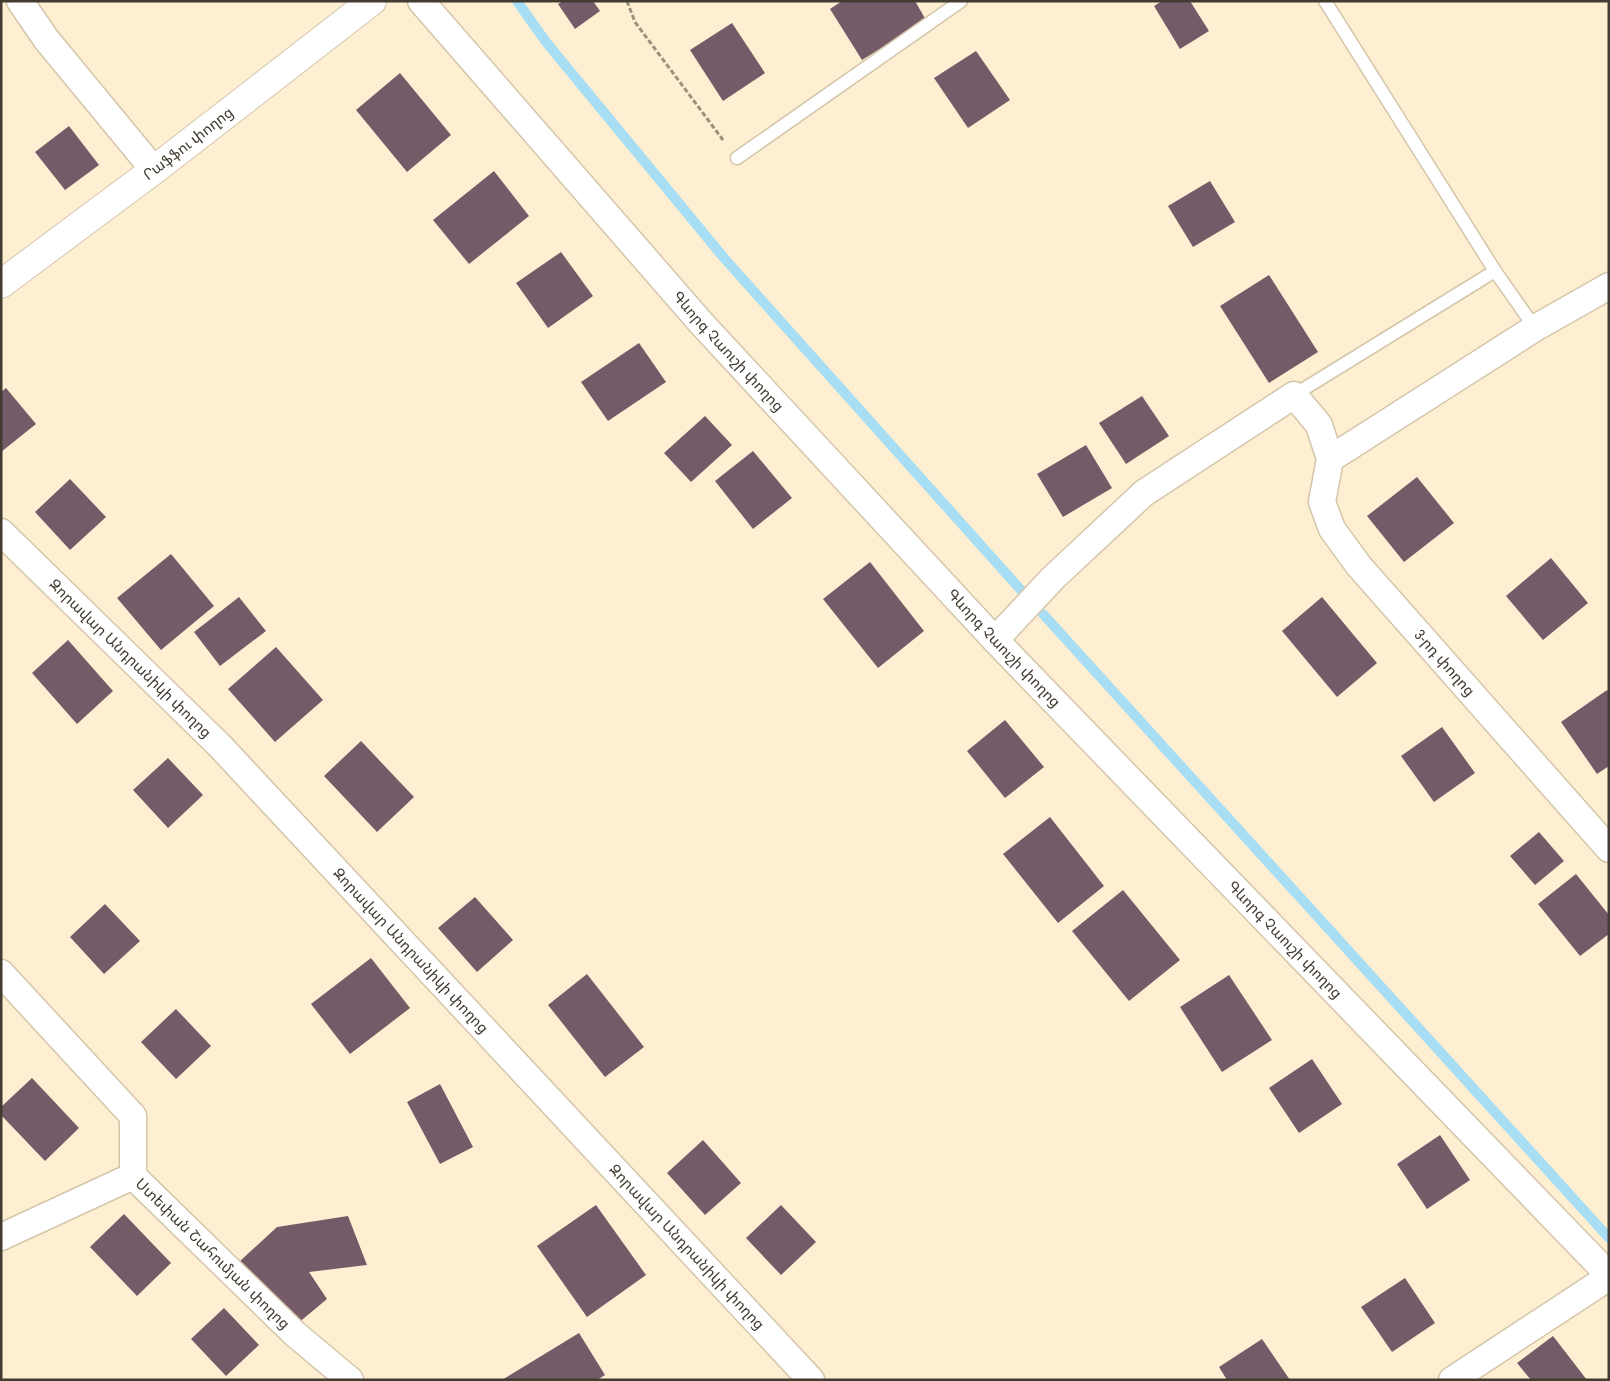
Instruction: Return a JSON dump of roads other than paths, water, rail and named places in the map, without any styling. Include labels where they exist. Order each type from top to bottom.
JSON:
[{"type":"main road","name":"Րաֆֆու փողոց","points":[[1,284],[154,170],[372,1]]},
{"type":"street","points":[[20,1],[46,39],[154,170]]},
{"type":"street","name":"Գևորգ Չաուշի փողոց","points":[[421,1],[702,324],[995,640],[1609,1276]]},
{"type":"street","points":[[995,640],[1053,578],[1144,493],[1294,394],[1319,425],[1330,459],[1535,328],[1609,286]]},
{"type":"street","name":"3-րդ փողոց","points":[[1330,459],[1322,502],[1332,529],[1359,566],[1609,849]]},
{"type":"street","name":"Զորավար Անդրանիկի փողոց","points":[[1,532],[220,746],[811,1380]]},
{"type":"street","name":"Ստեփան Շահումյան փողոց","points":[[1,973],[133,1116],[133,1176],[295,1334],[350,1380]]},
{"type":"street","points":[[1,1237],[133,1176]]},
{"type":"street","points":[[1452,1380],[1609,1276]]},
{"type":"lane","points":[[737,158],[961,1]]},
{"type":"lane","points":[[1325,1],[1494,271],[1535,328]]},
{"type":"lane","points":[[1294,394],[1494,271]]},
{"type":"waterway","points":[[517,1],[546,42],[724,258],[1028,598]]},
{"type":"waterway","points":[[1043,614],[1609,1238]]}]
